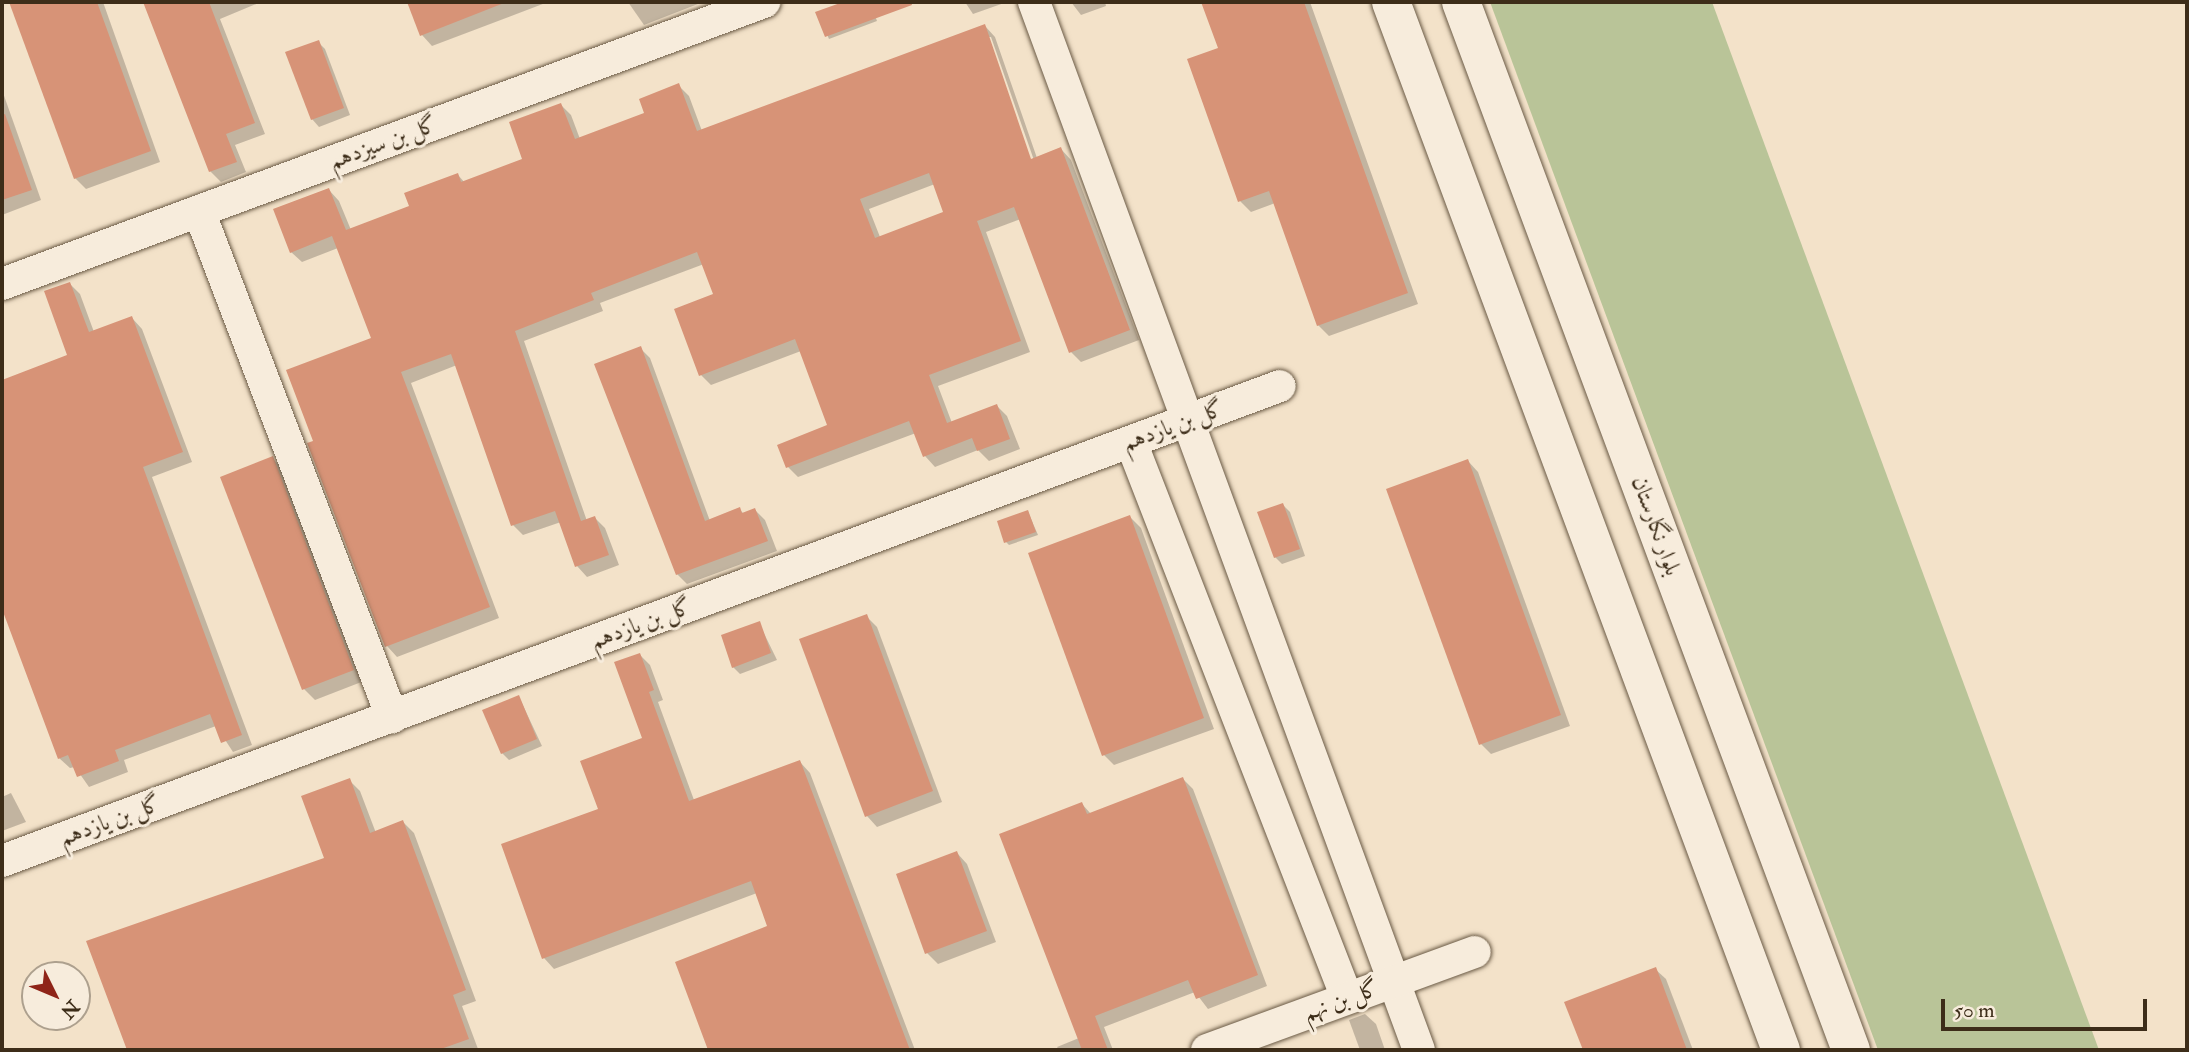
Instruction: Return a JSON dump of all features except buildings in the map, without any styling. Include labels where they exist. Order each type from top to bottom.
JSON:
[{"type":"street","name":"گل بن سیزدهم","points":[[2,284],[764,2]]},
{"type":"street","points":[[1034,2],[1419,1050]]},
{"type":"street","points":[[1391,2],[1781,1050]]},
{"type":"street","name":"بلوار نگارستان","points":[[1461,2],[1851,1050]]},
{"type":"street","points":[[199,211],[392,717]]},
{"type":"street","name":"گل بن یازدهم","points":[[2,861],[1280,386]]},
{"type":"street","points":[[1131,442],[1347,998]]},
{"type":"street","name":"گل بن نهم","points":[[1207,1050],[1475,952]]},
{"type":"green space","points":[[1490,2],[1712,2],[2099,1050],[1878,1050]]}]
